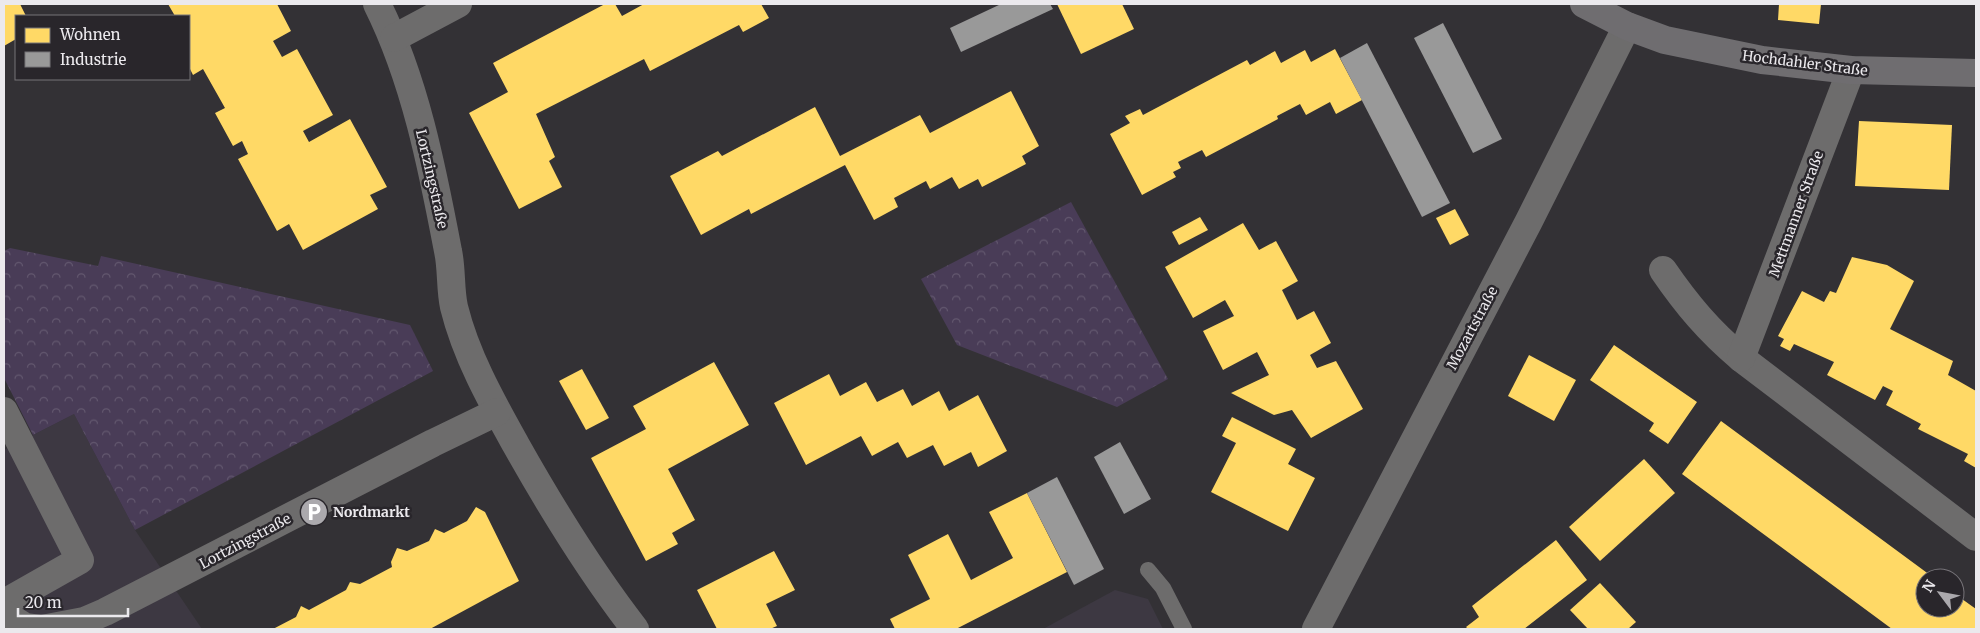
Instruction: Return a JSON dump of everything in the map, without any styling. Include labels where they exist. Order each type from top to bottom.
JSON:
[{"type":"main road","name":"Hochdahler Straße","points":[[1584,4],[1627,26],[1665,40],[1762,60],[1851,70],[1976,73]]},
{"type":"street","name":"Lortzingstraße","points":[[377,4],[394,38],[410,84],[448,253],[454,306],[472,358],[497,412],[566,532],[607,592],[636,629]]},
{"type":"street","points":[[394,38],[458,4]]},
{"type":"street","name":"Mozartstraße","points":[[1316,629],[1529,221],[1627,26]]},
{"type":"street","name":"Mettmanner Straße","points":[[1741,358],[1851,70]]},
{"type":"street","points":[[1663,270],[1687,306],[1712,333],[1741,358],[1976,537]]},
{"type":"street","points":[[4,411],[80,560],[4,603]]},
{"type":"street","name":"Lortzingstraße","points":[[4,614],[25,627],[41,629],[84,621],[105,612],[432,443],[497,412]]},
{"type":"lane","points":[[1148,570],[1163,588],[1184,629]]},
{"type":"shaded area","points":[[74,414],[135,530],[202,629],[4,629],[4,450]]},
{"type":"shaded area","points":[[1115,590],[1148,599],[1163,629],[1043,629]]},
{"type":"green space","points":[[1071,202],[1168,379],[1117,407],[957,345],[921,279]]},
{"type":"green space","points":[[10,248],[98,266],[101,256],[410,325],[433,371],[135,530],[74,414],[33,435],[4,378],[4,251]]},
{"type":"building: Wohnen","points":[[4,4],[20,4],[26,15],[15,15],[15,40],[4,46]]},
{"type":"building: Wohnen","points":[[168,4],[277,4],[291,31],[273,41],[282,57],[297,49],[333,115],[303,131],[309,142],[350,119],[387,187],[370,195],[378,209],[303,250],[289,224],[277,231],[238,159],[248,154],[242,141],[233,146],[215,113],[225,108],[203,69],[193,75],[190,69],[190,15],[174,15]]},
{"type":"building: Wohnen","points":[[605,4],[615,4],[622,16],[644,4],[761,4],[769,18],[743,32],[739,25],[650,71],[644,59],[536,114],[555,157],[549,161],[562,187],[519,209],[469,113],[508,92],[493,63]]},
{"type":"building: Wohnen","points":[[1057,4],[1122,4],[1134,29],[1081,54]]},
{"type":"building: Wohnen","points":[[1779,4],[1821,4],[1819,24],[1778,20]]},
{"type":"building: Wohnen","points":[[1335,49],[1362,100],[1336,114],[1330,102],[1306,115],[1300,104],[1277,116],[1278,119],[1206,157],[1202,150],[1178,162],[1181,168],[1173,172],[1176,177],[1142,195],[1110,134],[1130,123],[1125,116],[1140,109],[1143,115],[1247,60],[1250,65],[1275,51],[1281,63],[1305,50],[1311,62]]},
{"type":"building: Wohnen","points":[[1011,91],[1039,146],[1022,156],[1026,164],[982,187],[978,179],[959,189],[952,177],[930,189],[926,181],[894,198],[898,207],[874,220],[845,165],[751,214],[749,209],[701,235],[670,176],[718,151],[722,156],[815,107],[840,156],[920,115],[930,133]]},
{"type":"building: Wohnen","points":[[1859,121],[1952,125],[1949,190],[1855,186]]},
{"type":"building: Wohnen","points":[[1455,209],[1469,235],[1450,245],[1436,218]]},
{"type":"building: Wohnen","points":[[1200,217],[1208,230],[1179,245],[1172,232]]},
{"type":"building: Wohnen","points":[[1243,223],[1259,250],[1276,241],[1298,281],[1282,290],[1297,320],[1314,311],[1331,343],[1310,355],[1317,368],[1336,361],[1363,409],[1311,438],[1292,410],[1274,415],[1231,393],[1269,375],[1257,352],[1223,370],[1203,331],[1234,316],[1225,300],[1193,318],[1165,267]]},
{"type":"building: Wohnen","points":[[1852,257],[1887,265],[1914,281],[1890,329],[1953,361],[1948,375],[1976,391],[1976,468],[1964,461],[1968,454],[1918,429],[1921,424],[1886,405],[1893,391],[1883,386],[1875,400],[1827,375],[1834,362],[1794,344],[1790,351],[1780,346],[1784,339],[1778,336],[1802,291],[1824,302],[1830,291],[1836,293]]},
{"type":"building: Wohnen","points":[[1614,345],[1697,402],[1668,444],[1649,431],[1654,423],[1590,380]]},
{"type":"building: Wohnen","points":[[1529,355],[1576,380],[1554,421],[1508,396]]},
{"type":"building: Wohnen","points":[[714,362],[749,425],[668,469],[695,520],[672,533],[678,544],[646,561],[591,458],[646,429],[633,406]]},
{"type":"building: Wohnen","points":[[582,369],[609,418],[586,430],[559,381]]},
{"type":"building: Wohnen","points":[[829,374],[840,396],[866,382],[877,402],[903,389],[912,406],[939,391],[949,411],[978,395],[1007,451],[978,467],[971,452],[944,466],[933,445],[907,458],[898,442],[872,456],[861,436],[806,465],[774,403]]},
{"type":"building: Wohnen","points":[[1232,417],[1296,449],[1288,464],[1315,478],[1288,531],[1211,492],[1236,443],[1222,436]]},
{"type":"building: Wohnen","points":[[1721,421],[1920,568],[1915,568],[1915,618],[1965,618],[1965,601],[1976,609],[1976,629],[1892,629],[1682,474]]},
{"type":"building: Wohnen","points":[[1644,459],[1675,493],[1600,561],[1569,527]]},
{"type":"building: Wohnen","points":[[1027,493],[1067,572],[956,629],[895,629],[890,619],[930,599],[908,555],[948,534],[971,580],[1013,558],[989,512]]},
{"type":"building: Wohnen","points":[[476,507],[485,512],[519,581],[430,629],[273,629],[296,617],[301,606],[309,610],[346,590],[350,582],[360,584],[392,567],[391,562],[397,548],[407,551],[429,541],[435,529],[444,533],[467,521]]},
{"type":"building: Wohnen","points":[[1556,540],[1587,580],[1524,629],[1468,629],[1466,627],[1479,617],[1472,606]]},
{"type":"building: Wohnen","points":[[774,551],[795,590],[766,604],[777,626],[770,629],[717,629],[697,590]]},
{"type":"building: Wohnen","points":[[1600,583],[1636,622],[1628,629],[1588,629],[1570,610]]},
{"type":"building: Industrie","points":[[1001,4],[1050,4],[1053,9],[961,52],[950,28]]},
{"type":"building: Industrie","points":[[1443,23],[1502,139],[1473,153],[1414,38]]},
{"type":"building: Industrie","points":[[1367,43],[1450,203],[1422,217],[1340,58]]},
{"type":"building: Industrie","points":[[1120,442],[1151,499],[1124,514],[1094,457]]},
{"type":"building: Industrie","points":[[1057,477],[1104,569],[1074,585],[1027,493]]},
{"type":"place","name":"Nordmarkt","points":[[314,512]]}]
